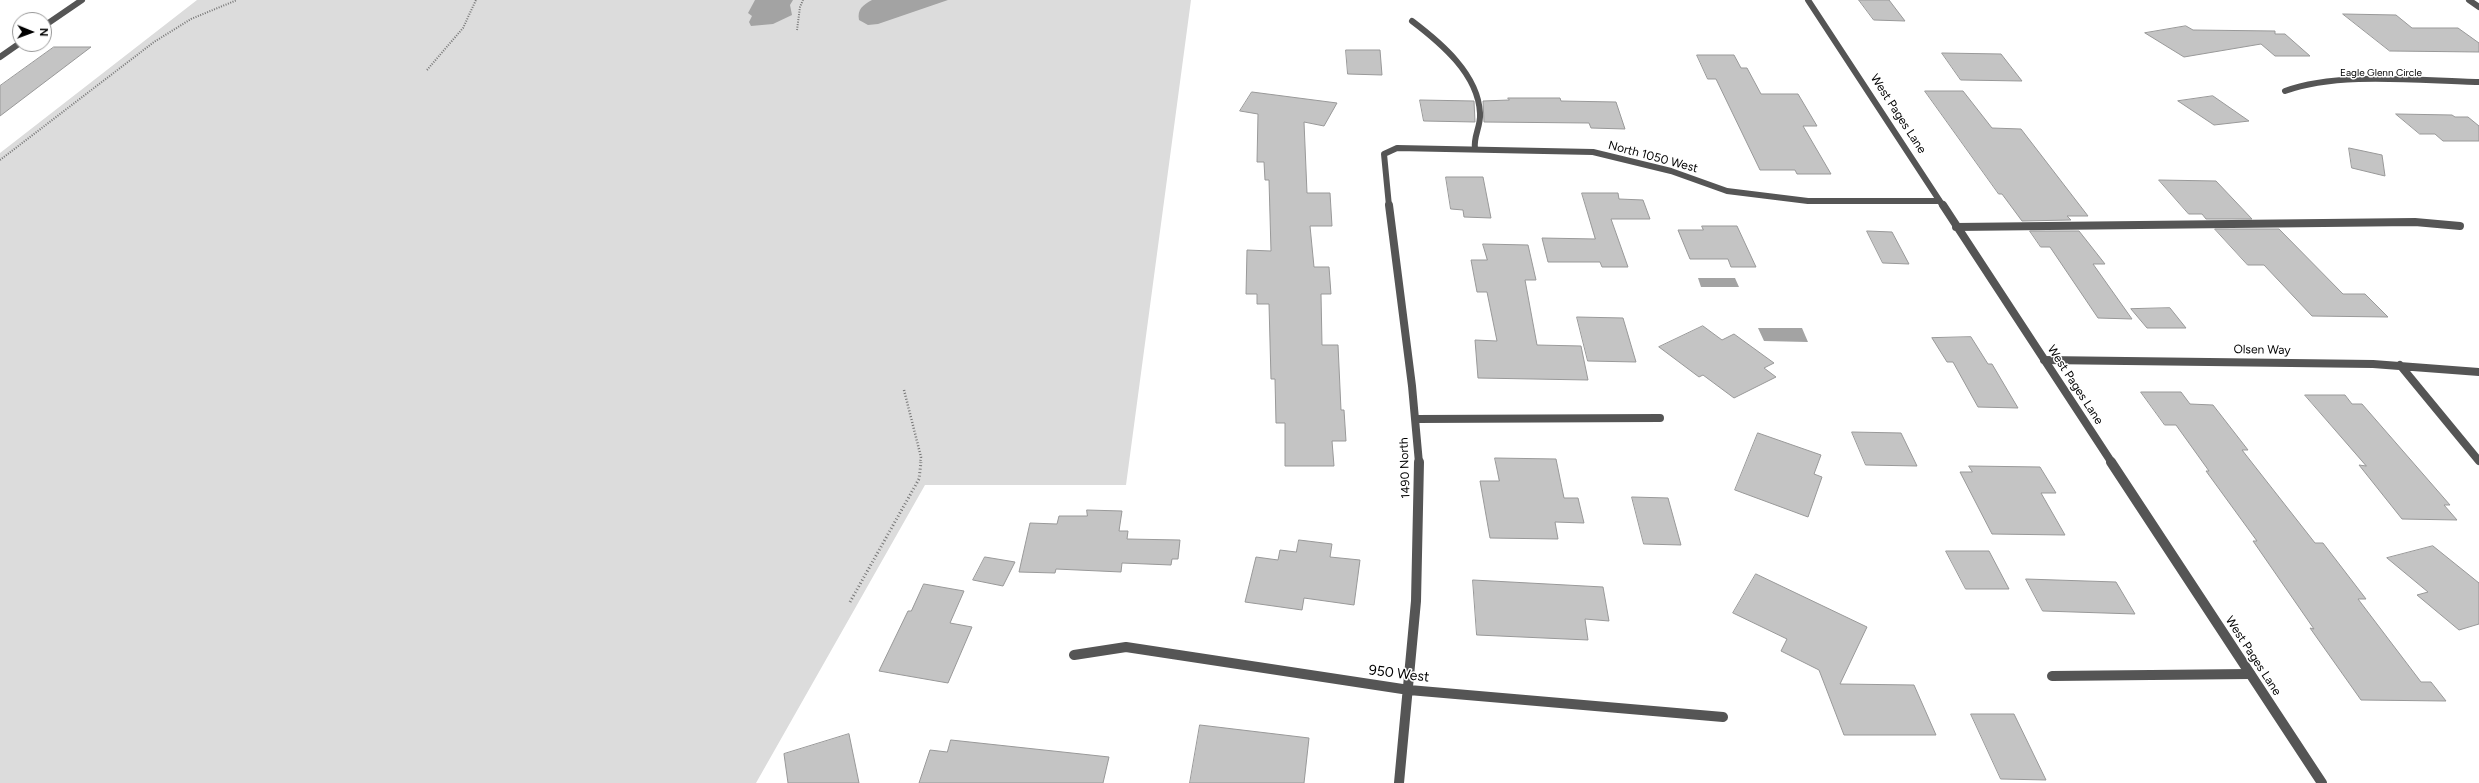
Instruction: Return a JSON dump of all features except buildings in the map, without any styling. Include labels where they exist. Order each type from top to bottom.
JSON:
[{"type":"street","points":[[52,21],[82,0]]},
{"type":"street","name":"West Pages Lane","points":[[1808,0],[2322,783]]},
{"type":"street","points":[[2468,0],[2479,7]]},
{"type":"street","points":[[1412,21],[1442,44],[1461,68],[1475,92],[1482,124],[1473,140],[1475,149]]},
{"type":"street","points":[[0,57],[12,49]]},
{"type":"street","name":"Eagle Glenn Circle","points":[[2285,91],[2294,86],[2325,82],[2479,82]]},
{"type":"street","name":"North 1050 West","points":[[1384,154],[1397,148],[1593,152],[1671,171],[1727,191],[1808,201],[1939,201]]},
{"type":"street","name":"1490 North","points":[[1384,154],[1387,194],[1416,420],[1419,533],[1409,690],[1399,783]]},
{"type":"street","points":[[1956,227],[2407,222],[2460,226]]},
{"type":"street","name":"Olsen Way","points":[[2044,360],[2400,365],[2479,372]]},
{"type":"street","points":[[2400,365],[2479,461]]},
{"type":"street","points":[[1416,420],[1660,418]]},
{"type":"street","name":"950 West","points":[[1074,655],[1126,647],[1409,690],[1723,716]]},
{"type":"street","points":[[2052,676],[2250,674]]},
{"type":"path","points":[[0,160],[154,42],[191,19],[236,0]]},
{"type":"path","points":[[427,70],[466,22],[476,0]]},
{"type":"path","points":[[797,30],[800,22],[799,5],[803,0]]},
{"type":"path","points":[[850,602],[919,479],[921,457],[904,390]]},
{"type":"shaded area","points":[[197,0],[1191,0],[1126,485],[925,485],[756,783],[0,783],[0,153]]},
{"type":"shaded area","points":[[755,0],[793,0],[790,5],[792,15],[773,24],[751,26],[749,22],[752,16],[748,13]]},
{"type":"shaded area","points":[[872,0],[948,0],[878,24],[868,25],[859,20],[859,13],[863,6]]},
{"type":"shaded area","points":[[1698,278],[1735,278],[1739,287],[1701,287]]},
{"type":"shaded area","points":[[1758,328],[1802,328],[1808,342],[1764,341]]}]
